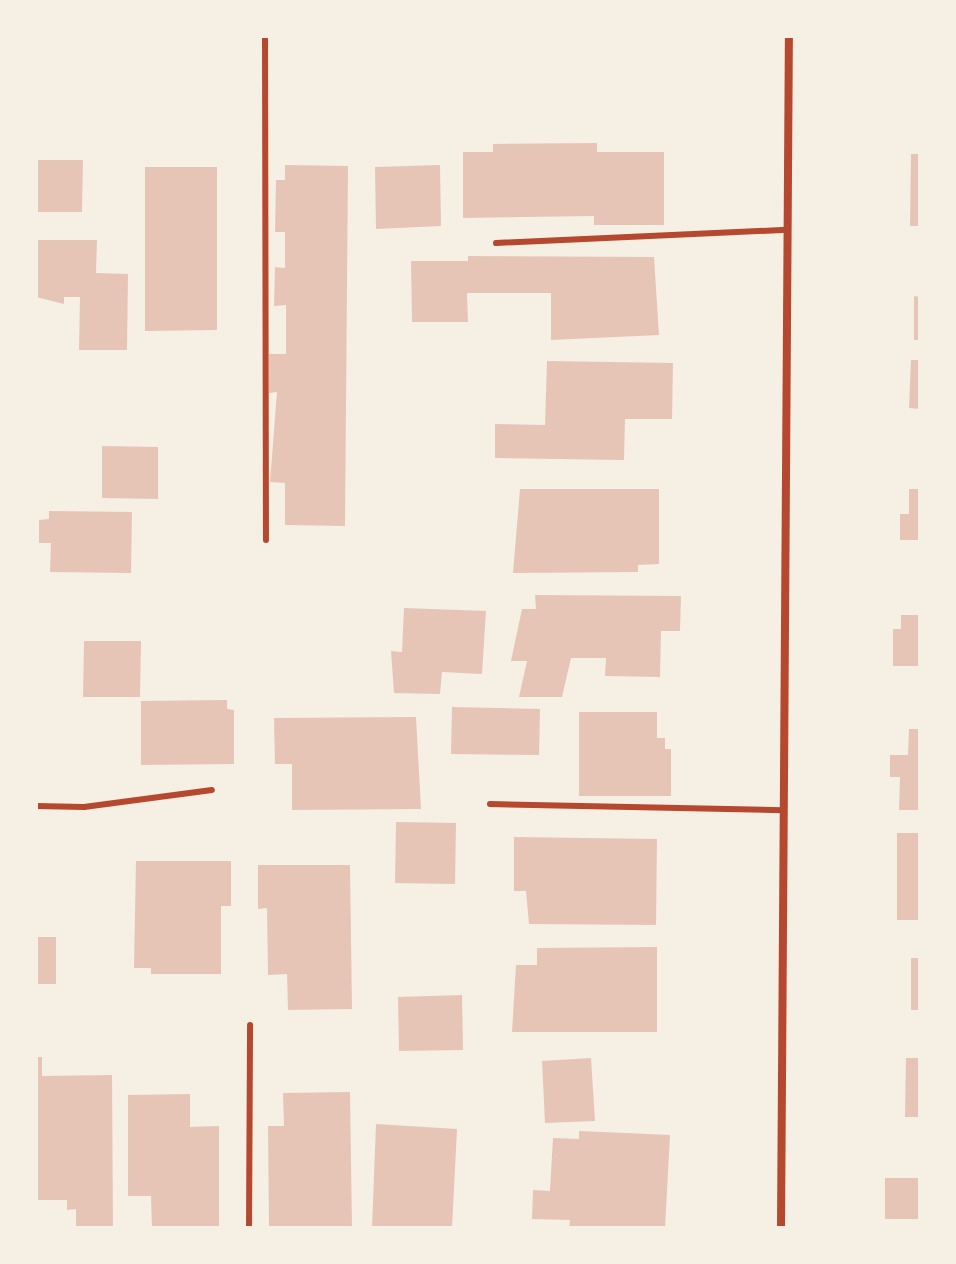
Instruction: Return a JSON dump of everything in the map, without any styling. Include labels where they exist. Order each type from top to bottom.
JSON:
[{"type":"street","points":[[781,1228],[789,36]]},
{"type":"lane","points":[[265,36],[266,540]]},
{"type":"lane","points":[[496,243],[787,230]]},
{"type":"lane","points":[[36,806],[84,807],[212,790]]},
{"type":"lane","points":[[490,804],[783,810]]},
{"type":"lane","points":[[249,1228],[250,1025]]},
{"type":"building","points":[[597,143],[597,152],[664,152],[664,225],[594,225],[594,216],[463,218],[463,152],[493,152],[493,144]]},
{"type":"building","points":[[911,154],[920,154],[920,226],[910,226]]},
{"type":"building","points":[[36,160],[83,160],[82,212],[36,212]]},
{"type":"building","points":[[285,165],[348,166],[345,526],[285,525],[285,483],[270,482],[277,392],[269,393],[269,354],[286,354],[286,305],[274,306],[275,267],[285,268],[285,232],[275,232],[276,180],[285,180]]},
{"type":"building","points":[[440,165],[441,226],[376,229],[375,167]]},
{"type":"building","points":[[145,167],[217,167],[217,330],[145,331]]},
{"type":"building","points":[[36,240],[97,240],[96,273],[128,274],[127,350],[79,350],[80,297],[64,297],[64,304],[36,297]]},
{"type":"building","points":[[468,256],[654,257],[659,335],[551,340],[551,293],[467,293],[468,322],[412,322],[411,261],[468,261]]},
{"type":"building","points":[[914,296],[920,297],[920,340],[914,340]]},
{"type":"building","points":[[911,360],[920,360],[920,409],[909,408]]},
{"type":"building","points":[[547,361],[673,363],[672,419],[625,419],[624,460],[495,458],[495,424],[545,425]]},
{"type":"building","points":[[102,446],[158,447],[158,499],[102,498]]},
{"type":"building","points":[[520,489],[659,489],[659,564],[638,565],[638,572],[513,573]]},
{"type":"building","points":[[909,489],[920,489],[920,540],[900,540],[900,514],[909,514]]},
{"type":"building","points":[[49,511],[132,512],[131,573],[50,572],[51,543],[39,543],[39,520],[49,519]]},
{"type":"building","points":[[535,595],[681,596],[680,631],[661,631],[660,677],[605,676],[606,658],[571,658],[562,697],[519,697],[527,661],[511,661],[522,609],[536,609]]},
{"type":"building","points":[[404,608],[486,611],[482,674],[442,672],[440,694],[394,693],[391,651],[402,652]]},
{"type":"building","points":[[901,615],[920,615],[920,666],[893,666],[893,629],[901,629]]},
{"type":"building","points":[[84,641],[141,641],[140,697],[83,697]]},
{"type":"building","points":[[227,700],[227,709],[234,710],[234,764],[141,765],[141,701]]},
{"type":"building","points":[[452,707],[540,709],[539,755],[451,754]]},
{"type":"building","points":[[579,712],[657,712],[657,738],[665,738],[665,749],[671,749],[671,796],[579,796]]},
{"type":"building","points":[[416,717],[421,809],[292,810],[292,764],[275,764],[274,718]]},
{"type":"building","points":[[909,729],[920,729],[920,810],[899,810],[900,777],[890,777],[890,755],[908,755]]},
{"type":"building","points":[[396,822],[456,823],[455,884],[395,883]]},
{"type":"building","points":[[897,833],[920,833],[920,920],[897,920]]},
{"type":"building","points":[[514,837],[657,839],[656,925],[529,924],[526,891],[514,891]]},
{"type":"building","points":[[136,861],[231,861],[231,906],[221,906],[221,974],[151,974],[151,968],[134,968]]},
{"type":"building","points":[[258,865],[350,865],[352,1009],[288,1010],[287,974],[268,975],[267,908],[258,909]]},
{"type":"building","points":[[36,937],[56,937],[56,984],[36,984]]},
{"type":"building","points":[[657,947],[657,1032],[512,1032],[516,965],[537,965],[537,948]]},
{"type":"building","points":[[911,958],[920,958],[920,1010],[911,1010]]},
{"type":"building","points":[[462,995],[463,1050],[399,1051],[398,997]]},
{"type":"building","points":[[36,1057],[42,1057],[42,1076],[112,1075],[113,1228],[76,1228],[76,1209],[67,1210],[67,1200],[36,1200]]},
{"type":"building","points":[[591,1058],[595,1121],[545,1123],[542,1061]]},
{"type":"building","points":[[906,1058],[920,1058],[920,1117],[905,1117]]},
{"type":"building","points":[[350,1092],[352,1228],[269,1228],[268,1126],[284,1126],[283,1093]]},
{"type":"building","points":[[190,1094],[190,1127],[219,1126],[219,1228],[152,1228],[151,1196],[128,1196],[128,1095]]},
{"type":"building","points":[[376,1124],[457,1129],[452,1228],[372,1228]]},
{"type":"building","points":[[579,1131],[670,1135],[665,1228],[569,1228],[570,1220],[532,1219],[533,1190],[550,1191],[553,1138],[579,1139]]},
{"type":"building","points":[[885,1178],[920,1178],[920,1219],[885,1219]]}]
